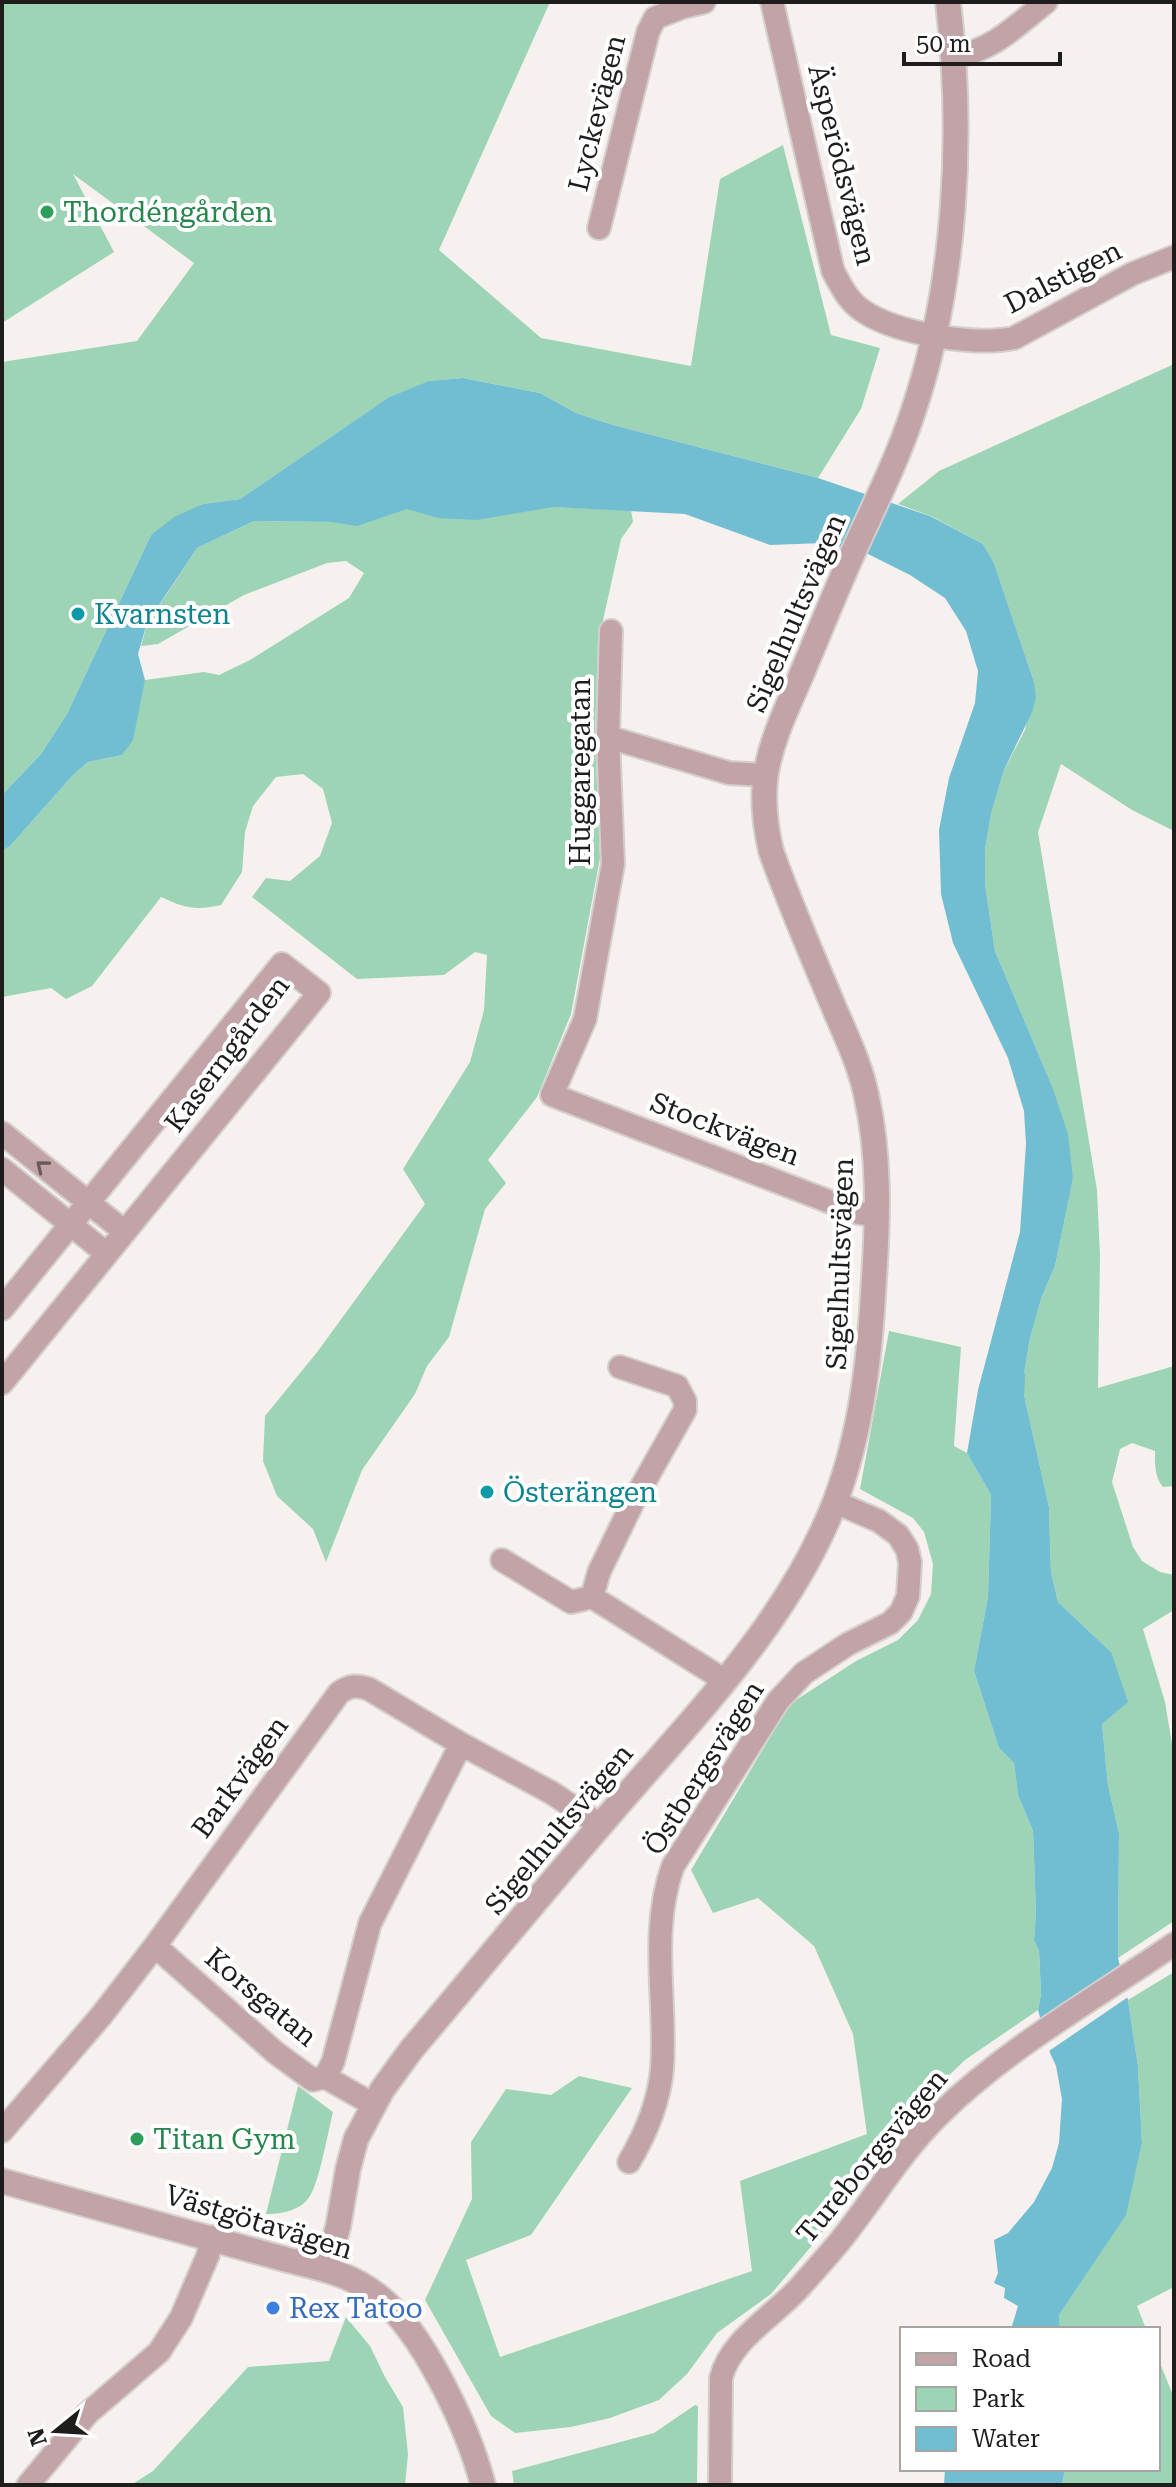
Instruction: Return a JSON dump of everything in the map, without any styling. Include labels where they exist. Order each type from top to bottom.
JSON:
[{"type":"street","name":"Lyckevägen","points":[[599,228],[648,32],[655,18],[704,2]]},
{"type":"street","name":"Äsperödsvägen","points":[[772,2],[833,271],[845,294],[863,311],[896,326],[978,342]]},
{"type":"street","name":"Sigelhultsvägen","points":[[326,2268],[338,2227],[356,2139],[374,2105],[411,2050],[754,1646],[785,1601],[835,1502],[862,1408],[872,1315],[877,1216],[876,1155],[865,1087],[771,851],[763,800],[766,775],[779,728],[897,455],[923,381],[934,334],[949,246],[956,114],[948,2]]},
{"type":"street","points":[[954,56],[970,55],[997,40],[1046,2]]},
{"type":"street","name":"Dalstigen","points":[[978,342],[1014,338],[1132,274],[1174,257]]},
{"type":"street","name":"Huggaregatan","points":[[552,1095],[585,1019],[613,864],[608,737],[611,631]]},
{"type":"street","points":[[608,737],[729,773],[766,775]]},
{"type":"street","name":"Kaserngården","points":[[2,1309],[282,964],[319,993],[2,1383]]},
{"type":"street","name":"Stockvägen","points":[[552,1095],[859,1213],[877,1216]]},
{"type":"street","points":[[2,1133],[125,1232]]},
{"type":"street","points":[[2,1169],[107,1254]]},
{"type":"street","points":[[592,1597],[599,1572],[633,1502],[685,1410],[685,1401],[677,1386],[620,1367]]},
{"type":"street","name":"Östbergsvägen","points":[[629,2162],[652,2113],[662,2071],[660,1945],[666,1889],[673,1866],[778,1701],[804,1673],[848,1644],[890,1623],[901,1612],[908,1596],[910,1562],[907,1549],[898,1535],[879,1521],[835,1502]]},
{"type":"street","points":[[502,1560],[571,1602],[592,1597],[713,1673],[723,1683]]},
{"type":"street","name":"Barkvägen","points":[[2,2131],[101,2016],[346,1687],[353,1685],[369,1689],[552,1793],[600,1825]]},
{"type":"street","points":[[325,2077],[333,2062],[370,1923],[461,1744]]},
{"type":"street","name":"Korsgatan","points":[[155,1946],[276,2053],[313,2080],[325,2077],[374,2105]]},
{"type":"street","name":"Tureborgsvägen","points":[[720,2485],[721,2378],[730,2356],[798,2290],[939,2114],[1011,2055],[1165,1950]]},
{"type":"street","name":"Västgötavägen","points":[[2,2181],[326,2268],[379,2297],[409,2331],[435,2372],[458,2416],[483,2485]]},
{"type":"street","points":[[28,2485],[87,2414],[159,2352],[181,2318],[208,2255],[212,2237]]},
{"type":"green space","points":[[2,2],[550,2],[439,250],[541,338],[691,366],[720,179],[783,145],[831,335],[880,348],[861,409],[818,478],[613,425],[576,413],[540,393],[463,378],[430,381],[389,397],[240,499],[203,504],[151,535],[67,714],[41,754],[2,795],[2,362],[137,341],[194,263],[73,174],[114,252],[2,323]]},
{"type":"green space","points":[[1174,364],[1174,831],[1132,810],[1061,764],[1038,832],[1097,1190],[1100,1256],[1098,1388],[1174,1366],[1174,1486],[1163,1487],[1160,1483],[1155,1451],[1132,1443],[1120,1449],[1112,1482],[1133,1547],[1142,1561],[1160,1572],[1174,1575],[1174,1610],[1143,1629],[1165,1702],[1174,1756],[1174,1921],[1118,1958],[1119,1833],[1108,1785],[1102,1724],[1111,1652],[1058,1602],[1051,1572],[1049,1507],[1022,1386],[1030,1338],[1042,1296],[1055,1266],[1073,1179],[1052,1086],[995,951],[985,884],[985,850],[991,814],[1004,770],[1025,730],[1034,682],[994,563],[983,544],[931,516],[898,504],[939,471]]},
{"type":"green space","points":[[553,507],[631,510],[633,522],[621,539],[598,643],[595,738],[600,858],[571,1014],[537,1097],[488,1160],[506,1183],[485,1209],[449,1337],[427,1366],[415,1394],[362,1470],[326,1562],[313,1529],[277,1496],[263,1461],[265,1416],[318,1351],[425,1204],[403,1169],[470,1062],[484,1010],[487,955],[475,952],[444,975],[357,979],[252,897],[266,878],[290,881],[320,856],[332,823],[323,789],[303,774],[276,777],[253,806],[245,832],[242,872],[221,905],[190,907],[161,897],[92,986],[66,999],[51,988],[2,997],[2,851],[88,762],[122,755],[145,680],[204,672],[219,675],[250,660],[349,598],[364,573],[346,561],[327,563],[244,595],[158,644],[141,646],[147,624],[197,548],[254,521],[332,522],[407,509]]},
{"type":"green space","points":[[889,1331],[961,1347],[954,1446],[967,1453],[991,1495],[988,1597],[974,1671],[999,1748],[1014,1763],[1018,1795],[1033,1831],[1034,1940],[1039,1951],[1041,1994],[1038,2010],[965,2060],[918,2105],[814,2243],[771,2294],[717,2333],[687,2374],[659,2400],[610,2418],[571,2427],[515,2433],[491,2416],[425,2300],[472,2199],[471,2142],[506,2089],[551,2095],[579,2076],[632,2088],[531,2235],[466,2260],[500,2357],[752,2271],[740,2181],[867,2134],[853,2034],[814,1946],[758,1898],[713,1913],[691,1870],[790,1704],[856,1661],[898,1640],[918,1620],[931,1594],[933,1564],[924,1532],[913,1518],[860,1489]]},
{"type":"green space","points":[[1174,1972],[1174,2287],[1137,2306],[1145,2327],[1060,2327],[1059,2315],[1125,2215],[1142,2143],[1138,2066],[1128,2000]]},
{"type":"green space","points":[[298,2086],[333,2112],[321,2166],[311,2194],[303,2204],[286,2212],[266,2214]]},
{"type":"green space","points":[[346,2317],[370,2346],[403,2407],[408,2454],[405,2485],[131,2485],[153,2471],[248,2367],[329,2361]]},
{"type":"green space","points":[[1160,2363],[1174,2398],[1174,2485],[1062,2485],[1065,2471],[1160,2471]]},
{"type":"green space","points":[[695,2405],[698,2406],[697,2485],[514,2485],[512,2471],[654,2433]]},
{"type":"water","points":[[463,378],[540,393],[576,413],[613,425],[818,478],[930,516],[983,544],[994,563],[1034,682],[1036,698],[1004,770],[991,814],[985,850],[985,884],[995,951],[1052,1086],[1068,1134],[1073,1179],[1055,1266],[1042,1296],[1030,1338],[1022,1386],[1049,1507],[1051,1572],[1058,1602],[1111,1652],[1128,1702],[1102,1724],[1108,1785],[1119,1833],[1118,1958],[1138,2066],[1142,2143],[1126,2215],[1059,2315],[1060,2327],[1012,2327],[1018,2306],[1004,2298],[1005,2288],[994,2283],[998,2273],[994,2240],[1008,2233],[1034,2202],[1052,2168],[1059,2143],[1062,2099],[1056,2066],[1038,2010],[1041,1994],[1039,1951],[1034,1940],[1033,1831],[1018,1795],[1014,1763],[999,1748],[974,1671],[988,1597],[991,1495],[967,1453],[978,1390],[1020,1232],[1026,1144],[1024,1111],[1008,1058],[953,943],[941,894],[939,830],[949,778],[975,703],[978,671],[966,631],[945,598],[910,575],[866,553],[824,543],[770,545],[685,514],[553,507],[477,520],[438,518],[407,509],[357,526],[332,522],[254,521],[197,548],[147,623],[138,654],[145,680],[133,740],[122,755],[88,762],[2,851],[2,795],[41,754],[67,714],[151,535],[174,517],[203,504],[240,499],[389,397],[429,381]],"holes":[[[999,1426],[1007,1428],[1012,1435],[1013,1457],[1006,1462],[995,1451],[995,1436]]]},
{"type":"water","points":[[945,2471],[1065,2471],[1062,2485],[944,2485]]},
{"type":"pier","points":[[1124,1963],[1131,1995],[1046,2053],[1037,2021]]},
{"type":"waterway","points":[[1006,1377],[1007,1444],[1020,1510]]},
{"type":"place","name":"Thordéngården","points":[[47,212]]},
{"type":"place","name":"Kvarnsten","points":[[78,614]]},
{"type":"place","name":"Österängen","points":[[487,1492]]},
{"type":"place","name":"Titan Gym","points":[[137,2139]]},
{"type":"place","name":"Rex Tatoo","points":[[273,2308]]}]
